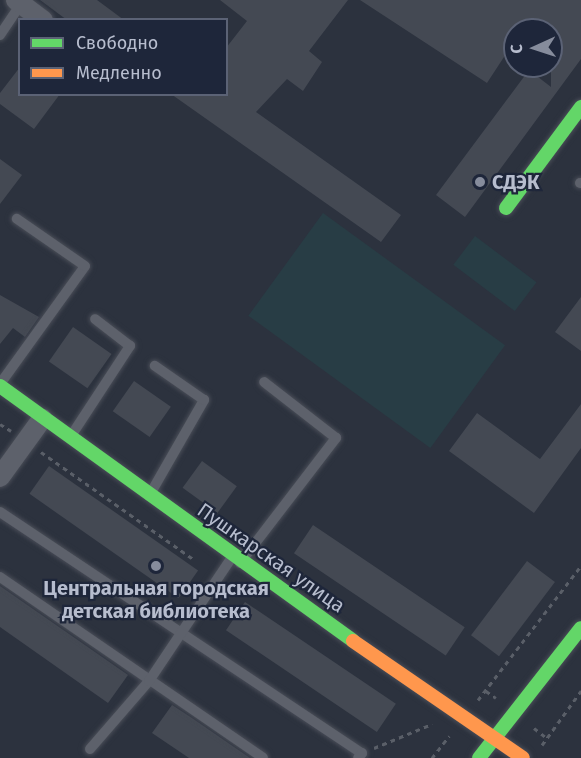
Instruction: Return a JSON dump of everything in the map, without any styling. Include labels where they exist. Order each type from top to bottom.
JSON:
[{"type":"street","points":[[19,2],[40,18]]},
{"type":"street","points":[[506,208],[581,107]]},
{"type":"street","name":"Пушкарская улица","points":[[0,385],[42,419],[236,560],[466,715],[523,758]]},
{"type":"street","points":[[0,477],[42,419]]},
{"type":"street","points":[[479,758],[581,628]]},
{"type":"lane","points":[[0,35],[19,2]]},
{"type":"lane","points":[[0,385],[85,266],[17,219]]},
{"type":"lane","points":[[69,439],[130,346],[96,319]]},
{"type":"lane","points":[[148,496],[204,399],[155,366]]},
{"type":"lane","points":[[90,749],[148,681],[182,630],[236,560],[336,438],[264,382]]},
{"type":"lane","points":[[0,512],[182,630],[360,755]]},
{"type":"lane","points":[[0,577],[263,758]]},
{"type":"path","points":[[432,758],[581,566]]},
{"type":"path","points":[[537,752],[581,691]]},
{"type":"path","points":[[360,755],[432,724]]},
{"type":"shaded area","points":[[323,213],[505,345],[430,448],[248,316]]},
{"type":"shaded area","points":[[475,236],[536,282],[515,311],[453,265]]},
{"type":"building","points":[[40,0],[97,0],[121,18],[64,18]]},
{"type":"building","points":[[220,0],[348,0],[309,51],[322,62],[303,91],[287,79],[256,112],[401,215],[381,242],[174,96],[228,96],[228,45],[247,21]]},
{"type":"building","points":[[360,0],[581,0],[581,59],[465,217],[436,195],[523,78],[539,78],[551,87],[551,78],[563,78],[563,18],[503,18],[503,58],[487,83]]},
{"type":"building","points":[[18,70],[18,96],[59,96],[34,129],[0,104],[0,93]]},
{"type":"building","points":[[0,159],[22,175],[0,204]]},
{"type":"building","points":[[0,295],[39,317],[25,337],[13,328],[0,344]]},
{"type":"building","points":[[581,297],[581,351],[555,332]]},
{"type":"building","points":[[73,327],[112,354],[87,388],[49,361]]},
{"type":"building","points":[[134,381],[171,407],[150,437],[113,411]]},
{"type":"building","points":[[581,404],[581,448],[534,513],[449,451],[477,413],[540,459]]},
{"type":"building","points":[[202,461],[237,486],[217,513],[183,488]]},
{"type":"building","points":[[49,466],[198,570],[179,598],[29,494]]},
{"type":"building","points":[[313,525],[465,627],[446,656],[294,553]]},
{"type":"building","points":[[527,561],[555,582],[499,656],[471,635]]},
{"type":"building","points":[[0,586],[128,675],[108,703],[0,627]]},
{"type":"building","points":[[245,602],[396,704],[377,732],[226,630]]},
{"type":"building","points":[[172,705],[250,758],[189,758],[152,733]]},
{"type":"traffic: fast","points":[[506,208],[581,107]]},
{"type":"traffic: fast","points":[[0,386],[353,641]]},
{"type":"traffic: fast","points":[[479,758],[581,628]]},
{"type":"traffic: slow","points":[[353,641],[523,758]]},
{"type":"place","name":"СДЭК","points":[[480,182]]},
{"type":"place","name":"Центральная городская детская библиотека","points":[[156,566]]}]
